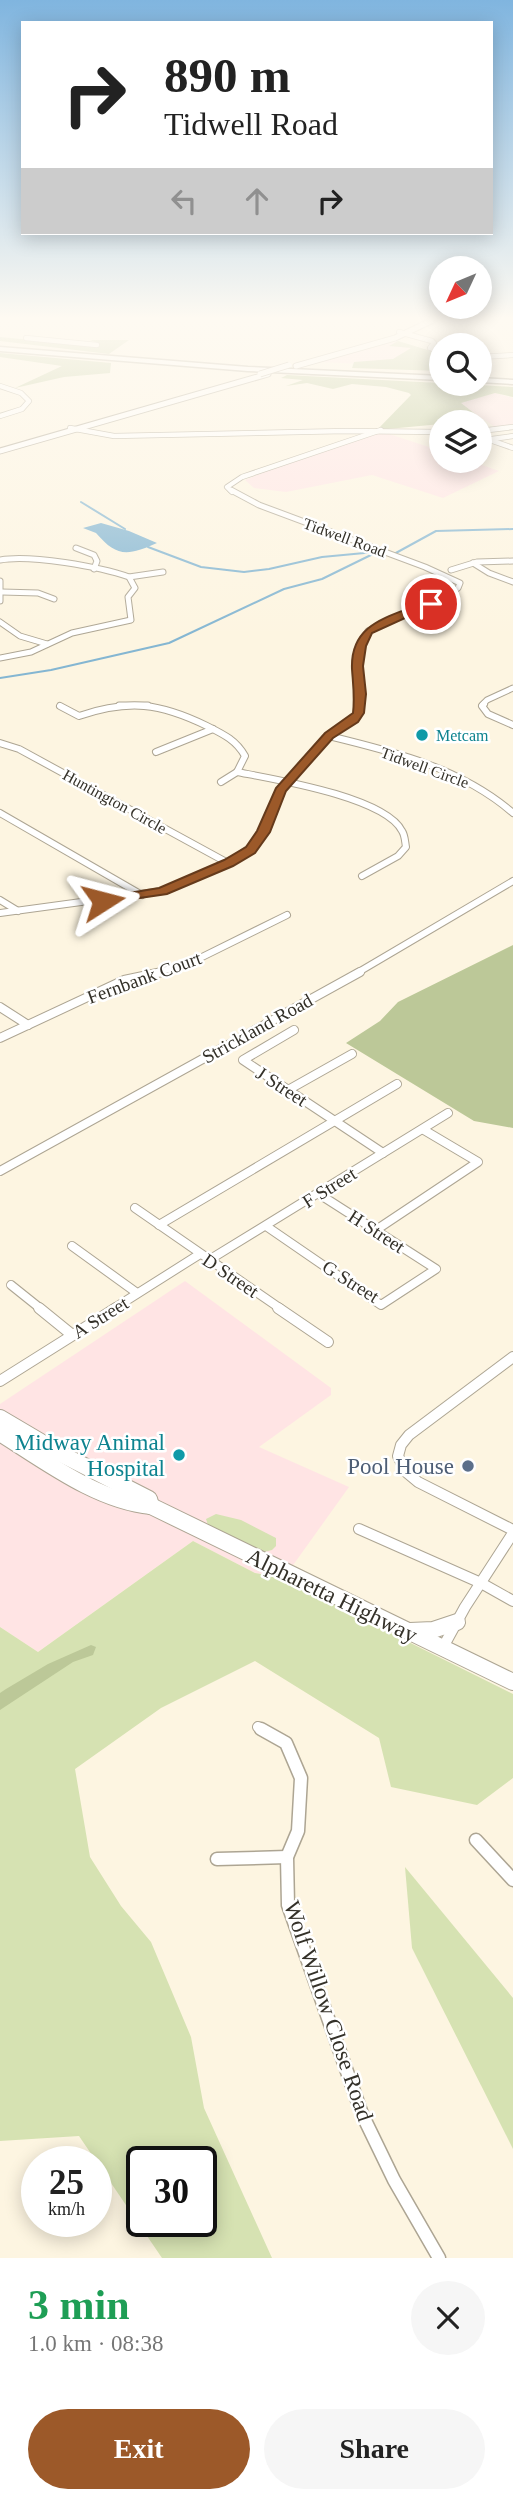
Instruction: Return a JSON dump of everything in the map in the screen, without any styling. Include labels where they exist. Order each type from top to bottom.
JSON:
[{"type":"main road","points":[[0,1418],[61,1454],[149,1499],[151,1506],[141,1507],[96,1487],[0,1433]]},
{"type":"main road","name":"Alpharetta Highway","points":[[151,1506],[513,1682]]},
{"type":"main road","points":[[405,1631],[433,1630],[457,1622]]},
{"type":"street","points":[[72,429],[81,426]]},
{"type":"street","points":[[0,449],[81,426]]},
{"type":"street","points":[[492,430],[513,427]]},
{"type":"street","points":[[72,429],[119,436],[381,430],[429,432]]},
{"type":"street","name":"Tidwell Road","points":[[0,913],[162,891],[228,863],[258,842],[275,800],[287,782],[329,736],[359,713],[360,646],[368,631],[447,596],[458,588],[460,583],[425,567],[259,505],[236,495],[227,487],[242,477],[381,430]]},
{"type":"street","points":[[513,436],[490,440],[513,448]]},
{"type":"street","points":[[76,548],[94,555],[97,561],[94,569]]},
{"type":"street","points":[[0,560],[36,557],[129,577],[163,572]]},
{"type":"street","points":[[451,570],[473,563],[513,561]]},
{"type":"street","points":[[473,563],[491,574],[513,582]]},
{"type":"street","points":[[0,658],[32,652],[72,633],[131,620],[128,597],[135,588],[129,577]]},
{"type":"street","points":[[0,581],[0,601]]},
{"type":"street","points":[[2,592],[38,593],[54,599]]},
{"type":"street","points":[[0,622],[20,636],[47,644]]},
{"type":"street","points":[[513,688],[487,700],[482,706],[488,714],[513,725]]},
{"type":"street","points":[[60,706],[79,716],[97,709],[127,704],[163,707],[213,729],[238,742],[245,756],[237,772],[221,782]]},
{"type":"street","points":[[156,752],[213,729]]},
{"type":"street","name":"Tidwell Circle","points":[[329,736],[424,764],[463,779],[493,794],[513,813]]},
{"type":"street","name":"Huntington Circle","points":[[0,743],[19,749],[228,863]]},
{"type":"street","points":[[237,772],[319,789],[381,811],[401,830],[407,842],[402,851],[362,876]]},
{"type":"street","points":[[0,813],[142,895]]},
{"type":"street","name":"Strickland Road","points":[[0,1171],[397,951],[513,881]]},
{"type":"street","points":[[0,900],[19,911]]},
{"type":"street","name":"Fernbank Court","points":[[0,1038],[124,980],[192,962],[287,915]]},
{"type":"street","points":[[0,1007],[28,1025]]},
{"type":"street","name":"J Street","points":[[294,1030],[243,1060],[383,1153]]},
{"type":"street","points":[[288,1090],[352,1054]]},
{"type":"street","points":[[159,1225],[397,1084]]},
{"type":"street","name":"F Street","points":[[209,1260],[448,1114]]},
{"type":"street","points":[[376,1230],[478,1162],[424,1130]]},
{"type":"street","name":"H Street","points":[[319,1194],[436,1269]]},
{"type":"street","name":"D Street","points":[[135,1208],[328,1342]]},
{"type":"street","name":"G Street","points":[[266,1226],[381,1305],[436,1269]]},
{"type":"street","points":[[72,1247],[137,1293]]},
{"type":"street","name":"A Street","points":[[0,1381],[200,1254]]},
{"type":"street","points":[[11,1285],[71,1334]]},
{"type":"street","points":[[442,1649],[513,1531],[414,1479],[401,1466],[398,1454],[406,1438],[513,1357]]},
{"type":"street","points":[[359,1528],[481,1583],[513,1601]]},
{"type":"street","name":"Wolf Willow Close Road","points":[[258,1727],[286,1743],[301,1778],[298,1831],[287,1857],[288,1905],[356,2098],[394,2179],[439,2258]]},
{"type":"street","points":[[476,1839],[513,1880]]},
{"type":"street","points":[[217,1859],[287,1857]]},
{"type":"shaded area","points":[[377,430],[429,447],[429,473],[492,473],[492,469],[499,471],[443,498],[372,475],[286,492],[254,488],[245,480]]},
{"type":"shaded area","points":[[185,1281],[331,1388],[331,1395],[259,1447],[349,1487],[286,1575],[278,1577],[255,1573],[193,1541],[38,1652],[0,1627],[0,1404]]},
{"type":"green space","points":[[381,426],[416,426],[377,430]]},
{"type":"green space","points":[[513,945],[513,1128],[474,1121],[346,1043],[380,1021],[398,1002]]},
{"type":"green space","points":[[216,1514],[241,1520],[276,1538],[276,1546],[264,1552],[208,1525],[206,1519]]},
{"type":"green space","points":[[193,1541],[255,1573],[278,1577],[513,1694],[513,1778],[477,1805],[391,1787],[379,1738],[255,1661],[161,1708],[75,1769],[90,1857],[121,1906],[151,1942],[191,2037],[204,2108],[272,2258],[162,2258],[148,2237],[217,2237],[217,2146],[126,2146],[126,2205],[112,2185],[112,2146],[86,2146],[79,2136],[0,2141],[0,1627],[38,1652]]},
{"type":"green space","points":[[91,1645],[96,1647],[93,1655],[73,1662],[0,1710],[0,1693],[48,1664]]},
{"type":"green space","points":[[405,1867],[513,1998],[513,2149],[412,1948]]},
{"type":"water","points":[[101,523],[157,543],[137,551],[116,550],[96,533],[83,528]]},
{"type":"waterway","points":[[81,502],[125,529]]},
{"type":"waterway","points":[[394,554],[436,531],[513,529]]},
{"type":"waterway","points":[[148,547],[201,567],[244,572],[322,557],[375,552]]},
{"type":"waterway","points":[[0,678],[51,670],[169,643],[284,589],[322,579],[377,552]]},
{"type":"place","name":"Metcam","points":[[422,735]]},
{"type":"place","name":"Midway Animal Hospital","points":[[179,1455]]},
{"type":"place","name":"Pool House","points":[[468,1466]]},
{"type":"route","points":[[103,901],[162,891],[228,863],[250,850],[264,832],[281,790],[329,736],[359,713],[360,646],[368,631],[431,604]]}]
